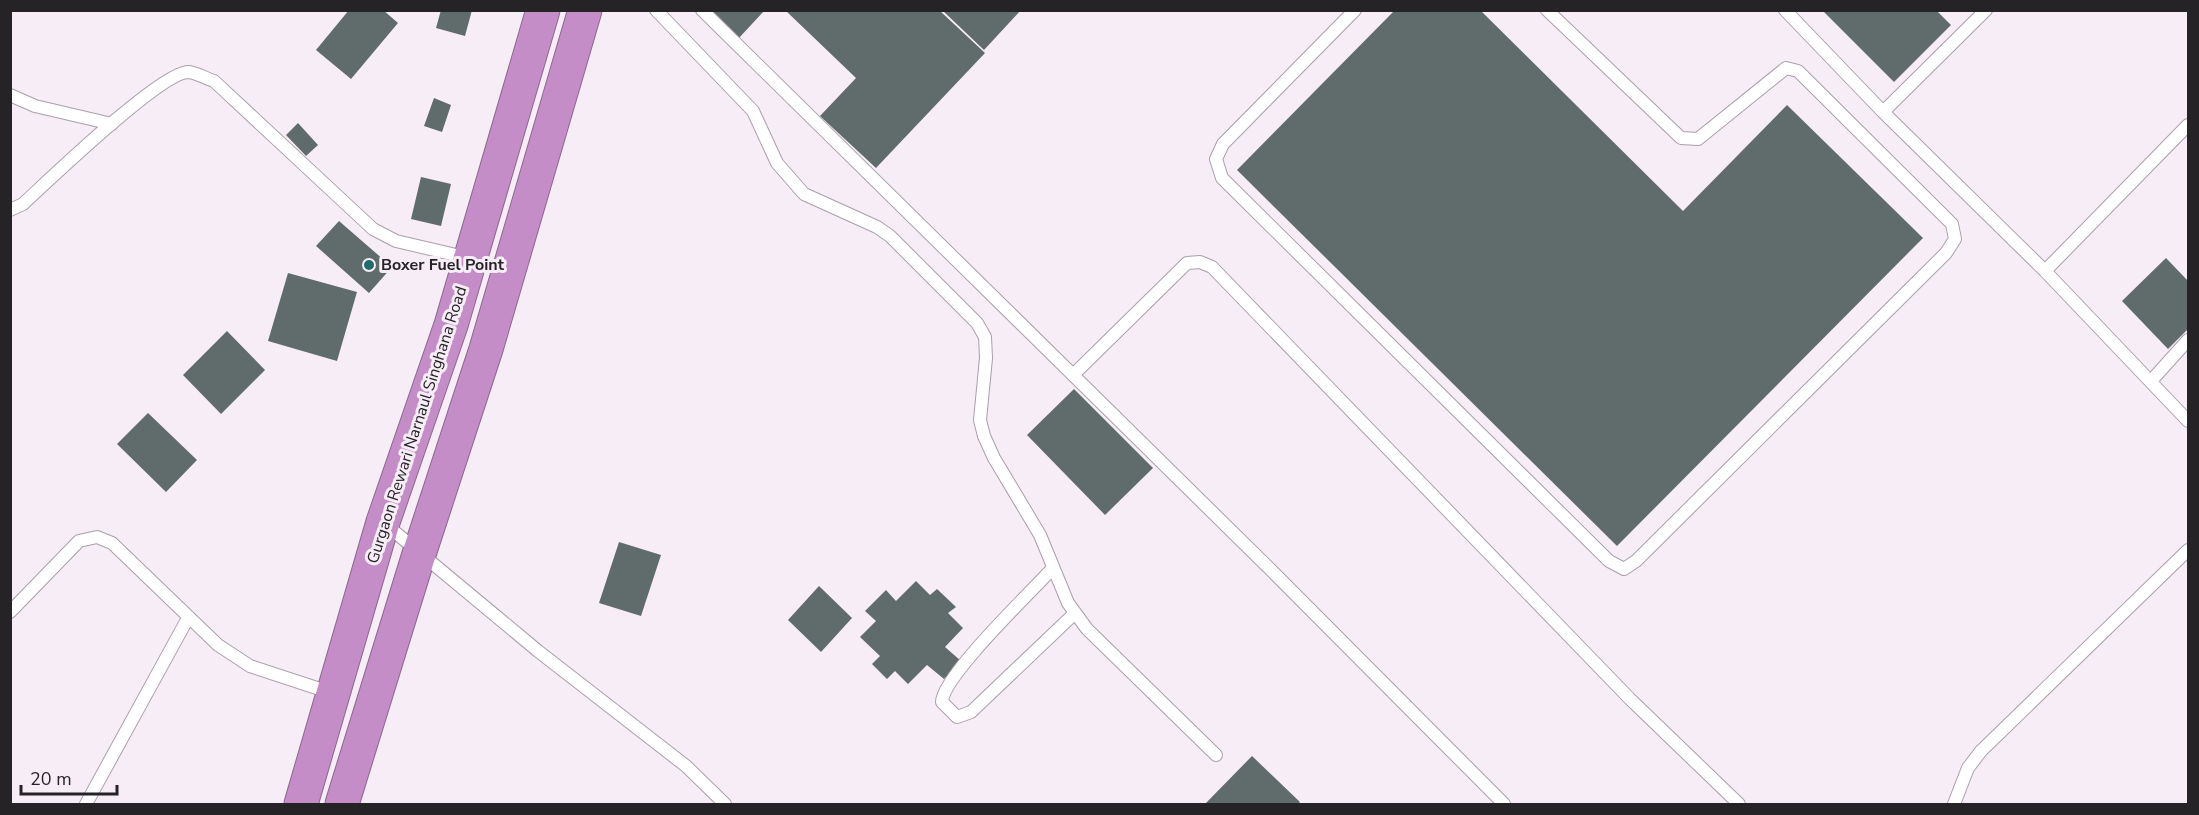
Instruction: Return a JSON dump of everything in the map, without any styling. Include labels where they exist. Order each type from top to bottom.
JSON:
[{"type":"highway","name":"Gurgaon Rewari Narnaul Singhana Road","points":[[301,804],[383,522],[471,258],[543,10]]},
{"type":"highway","points":[[342,804],[495,318],[585,10]]},
{"type":"highway","points":[[454,312],[495,318]]},
{"type":"lane","points":[[656,10],[759,118],[777,163],[798,189],[817,202],[877,227],[890,236],[977,323],[985,338],[986,358],[980,420],[984,436],[994,458],[1040,535],[1052,569],[1068,603],[1087,628],[1216,755]]},
{"type":"lane","points":[[702,10],[1272,571],[1504,804]]},
{"type":"lane","points":[[1355,10],[1223,144],[1216,159],[1222,178],[1609,561],[1624,569],[1636,561],[1929,270],[1955,239],[1952,224],[1798,71],[1786,68],[1698,139],[1681,138],[1547,10]]},
{"type":"lane","points":[[1785,10],[1883,112],[2045,271],[2188,421]]},
{"type":"lane","points":[[1883,112],[1986,10]]},
{"type":"lane","points":[[10,210],[23,204],[112,124],[166,80],[188,72],[214,81],[373,229],[396,241],[471,258]]},
{"type":"lane","points":[[10,96],[35,106],[112,124]]},
{"type":"lane","points":[[2045,271],[2188,125]]},
{"type":"lane","points":[[1073,375],[1187,263],[1200,261],[1212,267],[1596,665],[1739,804]]},
{"type":"lane","points":[[2151,381],[2188,340]]},
{"type":"lane","points":[[383,522],[538,651],[686,766],[725,804]]},
{"type":"lane","points":[[10,612],[79,541],[97,537],[112,543],[218,645],[250,666],[333,693]]},
{"type":"lane","points":[[1954,804],[1968,768],[1981,751],[2188,550]]},
{"type":"lane","points":[[1052,569],[958,671],[942,693],[942,702],[957,717],[971,712],[1075,613]]},
{"type":"lane","points":[[86,804],[188,618]]},
{"type":"building","points":[[349,10],[383,10],[398,23],[351,79],[316,50]]},
{"type":"building","points":[[441,10],[472,10],[465,36],[436,28]]},
{"type":"building","points":[[708,10],[765,10],[738,39]]},
{"type":"building","points":[[785,10],[939,10],[985,53],[876,168],[820,116],[856,78]]},
{"type":"building","points":[[942,10],[1021,10],[984,50]]},
{"type":"building","points":[[1395,10],[1480,10],[1683,211],[1787,105],[1923,238],[1617,546],[1237,170]]},
{"type":"building","points":[[1822,10],[1936,10],[1951,25],[1894,82]]},
{"type":"building","points":[[434,98],[451,105],[442,132],[424,126]]},
{"type":"building","points":[[298,123],[318,145],[306,156],[286,135]]},
{"type":"building","points":[[421,177],[451,184],[441,226],[411,219]]},
{"type":"building","points":[[339,221],[392,267],[369,293],[316,246]]},
{"type":"building","points":[[2166,258],[2188,281],[2188,329],[2168,349],[2122,301]]},
{"type":"building","points":[[288,273],[357,292],[337,361],[268,341]]},
{"type":"building","points":[[227,331],[265,370],[221,414],[183,375]]},
{"type":"building","points":[[1074,389],[1153,468],[1105,515],[1027,435]]},
{"type":"building","points":[[148,413],[197,460],[166,492],[117,444]]},
{"type":"building","points":[[619,542],[661,555],[641,616],[599,603]]},
{"type":"building","points":[[916,581],[930,595],[937,589],[956,607],[948,613],[963,628],[945,647],[961,661],[944,679],[927,665],[908,684],[895,671],[887,679],[872,664],[880,656],[860,637],[876,621],[865,611],[886,590],[896,601]]},
{"type":"building","points":[[819,586],[852,618],[821,652],[788,620]]},
{"type":"building","points":[[1252,756],[1300,802],[1298,804],[1205,804]]},
{"type":"place","name":"Boxer Fuel Point","points":[[369,265]]}]
